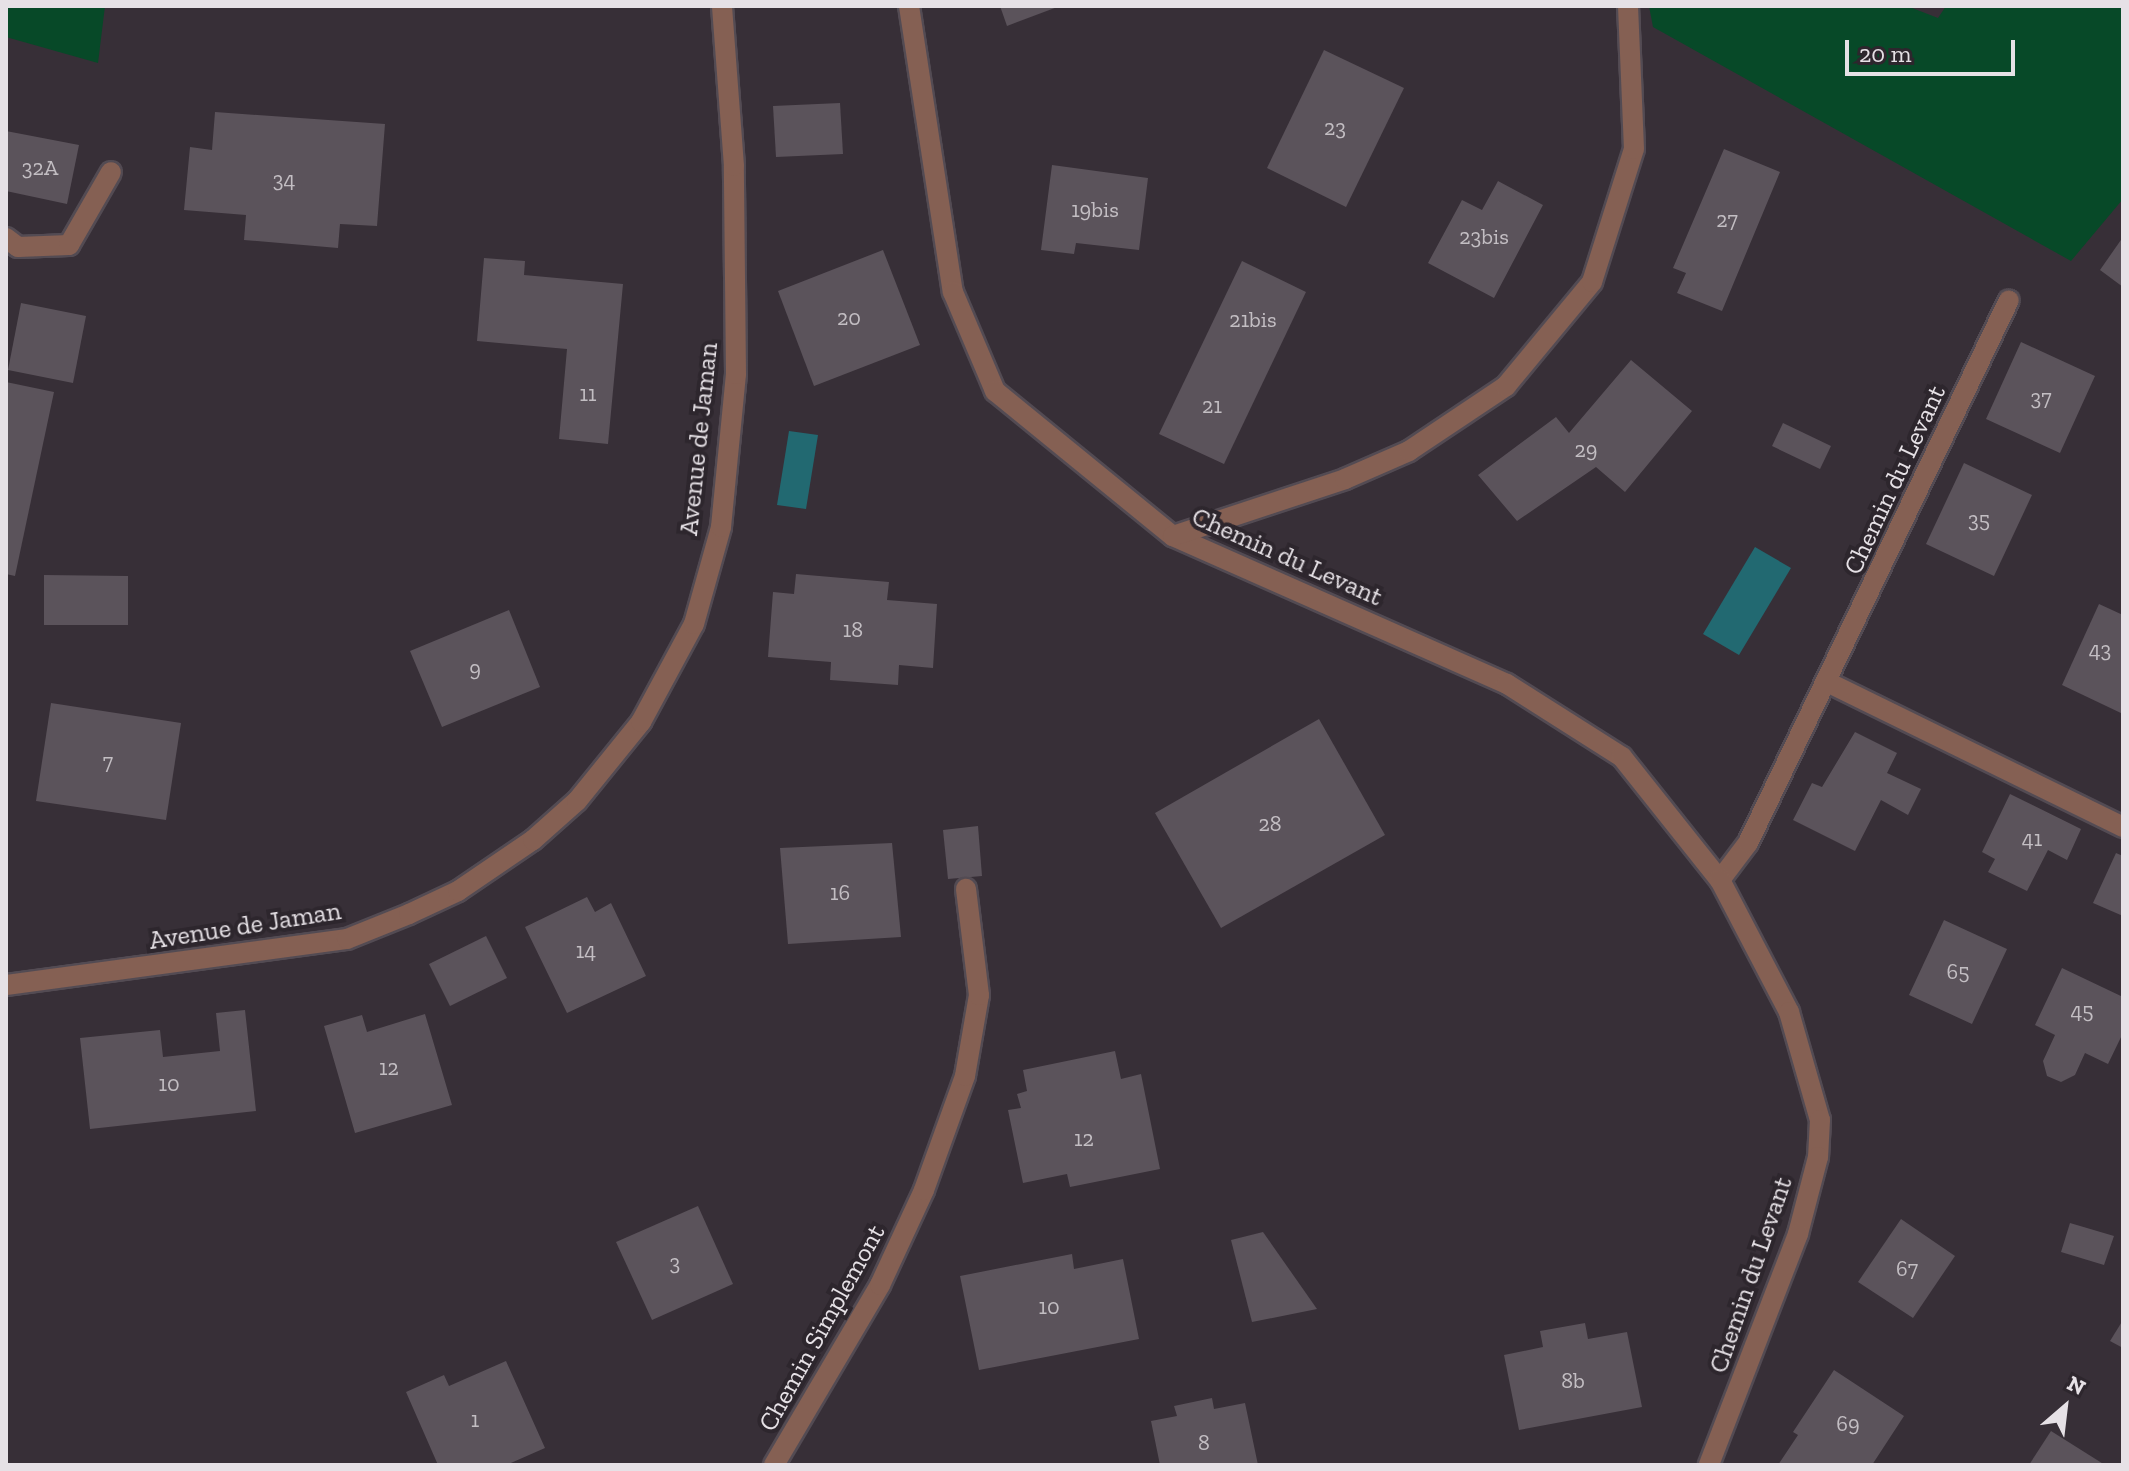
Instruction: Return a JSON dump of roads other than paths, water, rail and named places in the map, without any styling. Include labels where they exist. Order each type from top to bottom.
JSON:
[{"type":"street","name":"Avenue de Jaman","points":[[6,985],[347,939],[409,914],[458,891],[533,840],[577,801],[641,722],[694,624],[721,527],[736,374],[734,166],[722,6]]},
{"type":"street","name":"Chemin du Levant","points":[[909,6],[953,292],[995,391],[1173,536],[1507,684],[1622,757],[1720,880],[1789,1012],[1820,1120],[1818,1157],[1798,1234],[1709,1465]]},
{"type":"street","points":[[1173,536],[1396,456],[1506,386],[1592,282],[1634,149],[1628,6]]},
{"type":"street","points":[[6,238],[18,247],[69,245],[111,172]]},
{"type":"street","name":"Chemin du Levant","points":[[1720,880],[1748,843],[2009,300]]},
{"type":"street","points":[[1827,682],[2123,827]]},
{"type":"street","name":"Chemin Simplemont","points":[[774,1465],[880,1285],[924,1190],[965,1076],[979,995],[966,889]]},
{"type":"water","points":[[789,431],[818,435],[806,509],[777,505]]},
{"type":"water","points":[[1755,547],[1791,568],[1739,655],[1703,634]]}]
